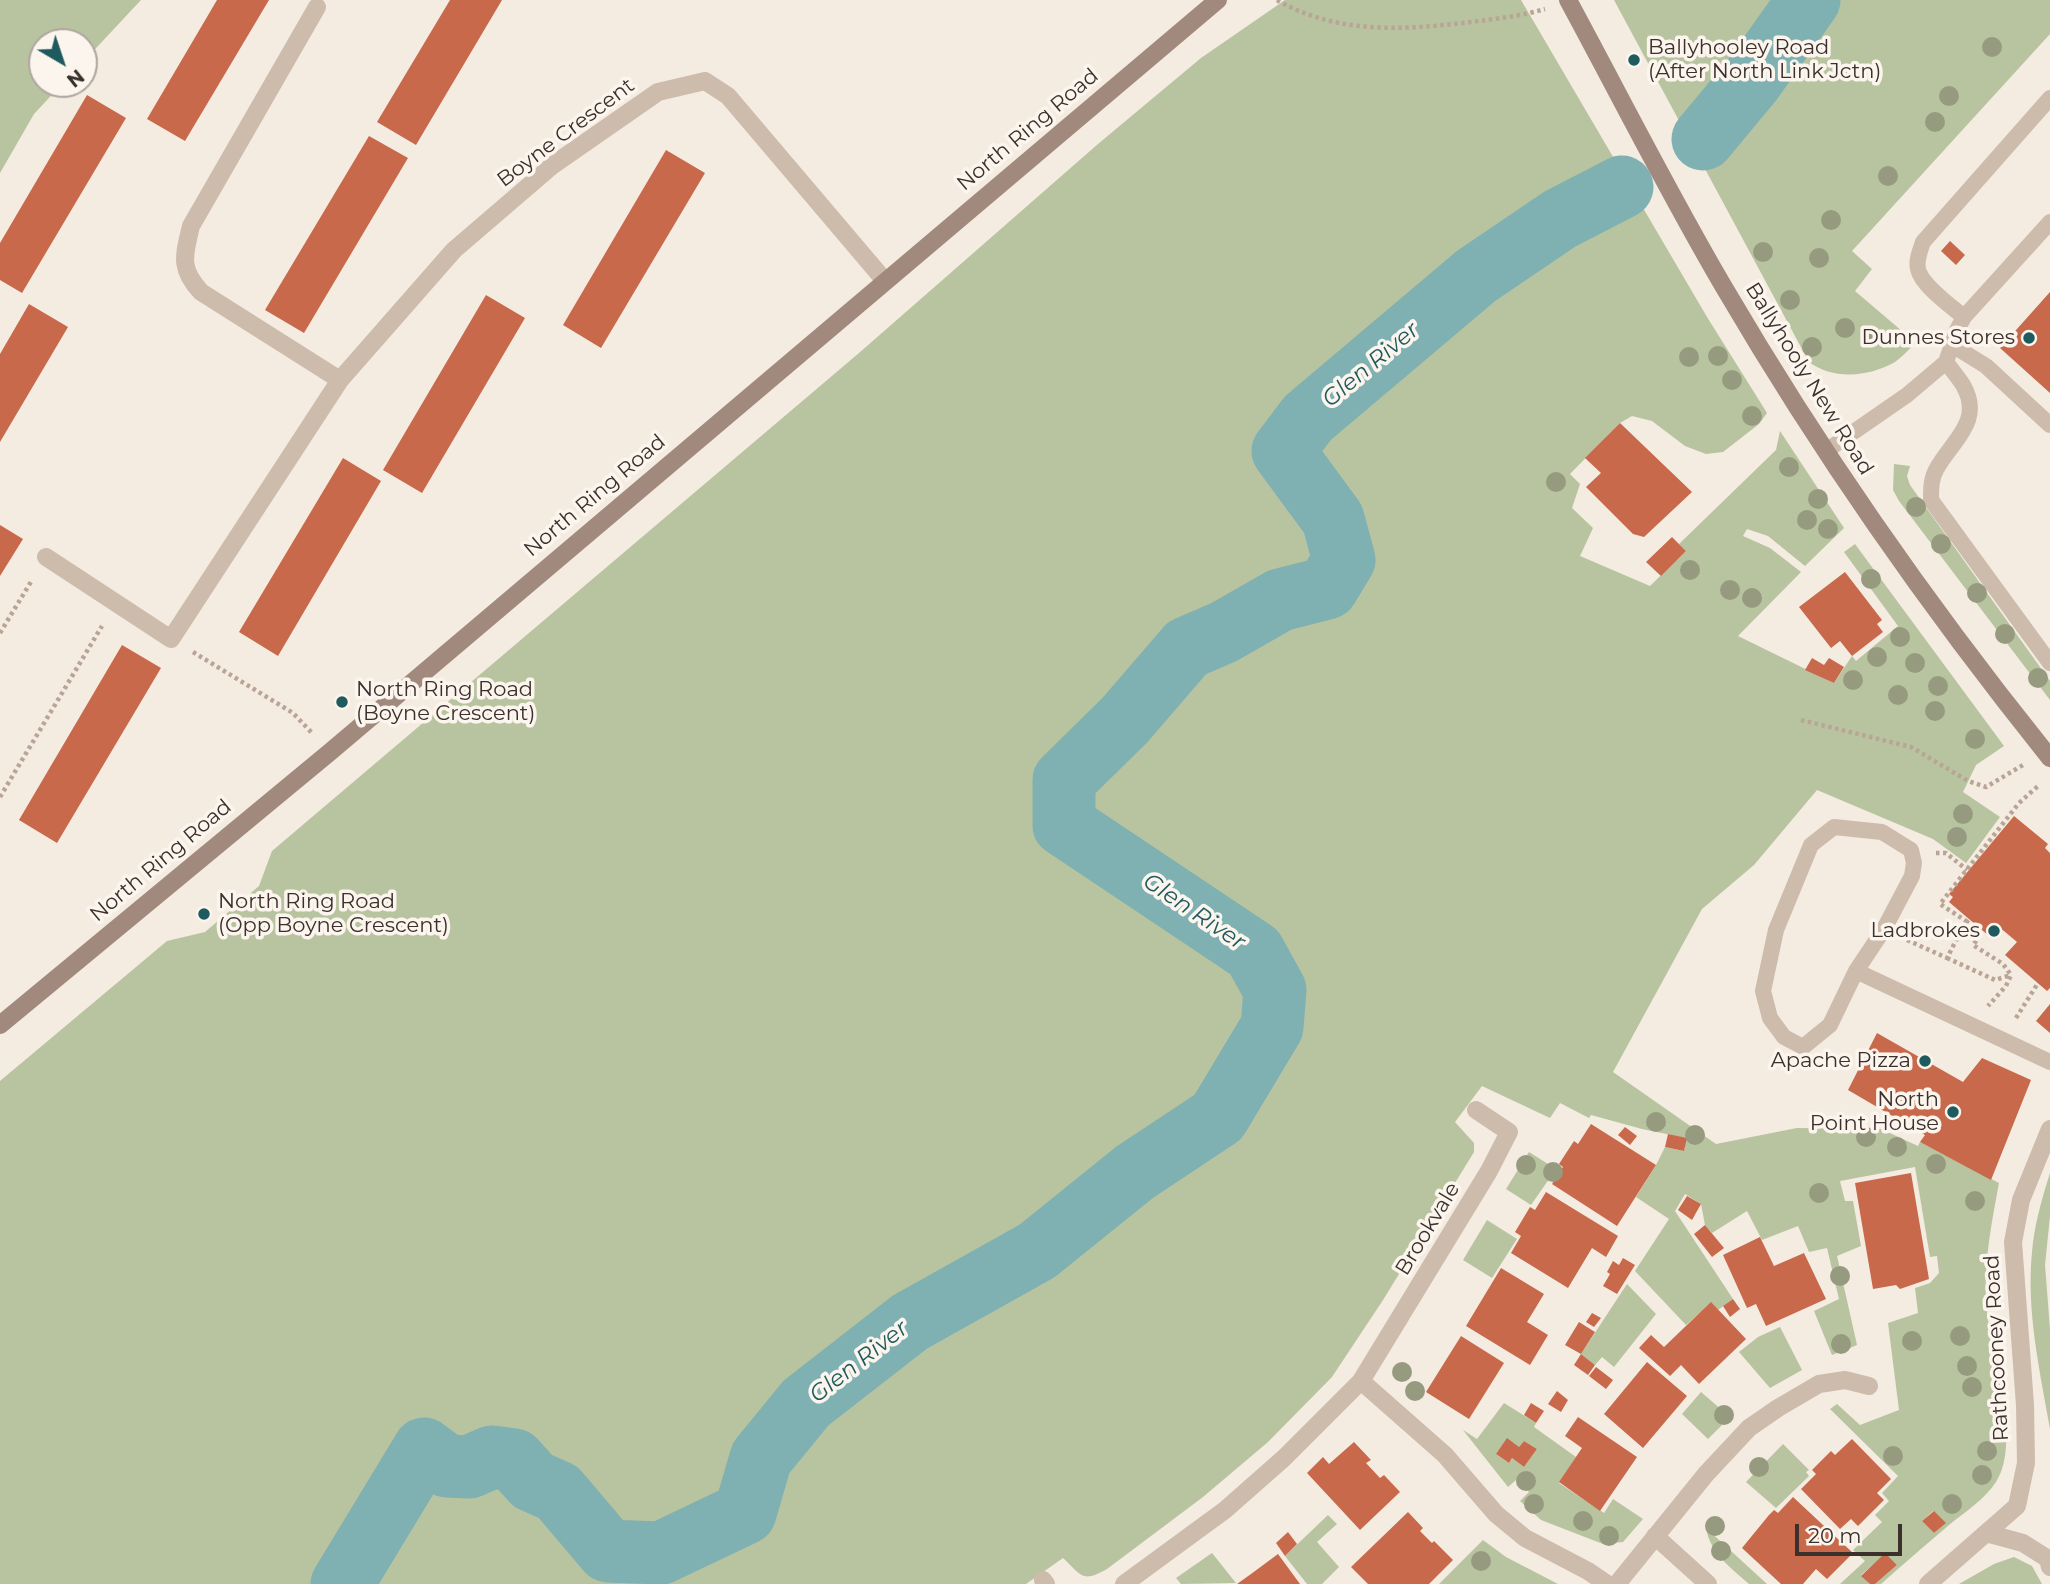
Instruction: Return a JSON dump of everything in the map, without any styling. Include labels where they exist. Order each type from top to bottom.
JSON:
[{"type":"main road","name":"North Ring Road","points":[[0,1026],[330,752],[1218,0]]},
{"type":"main road","name":"Ballyhooly New Road","points":[[1568,1],[1724,287],[1826,451],[1868,515],[2047,754]]},
{"type":"street","points":[[317,7],[191,226],[185,251],[187,277],[201,292],[340,380]]},
{"type":"street","name":"Boyne Crescent","points":[[171,639],[340,380],[454,250],[553,165],[658,92],[705,81],[728,96],[885,281]]},
{"type":"street","points":[[46,557],[171,639]]},
{"type":"street","name":"Brookvale","points":[[1124,1584],[1225,1510],[1284,1458],[1361,1381],[1489,1171],[1509,1132],[1476,1110]]},
{"type":"street","name":"Rathcooney Road","points":[[1928,1584],[2017,1506],[2026,1463],[2023,1362],[2014,1242],[2021,1200],[2050,1129]]},
{"type":"street","points":[[1617,1584],[1706,1474],[1749,1428],[1819,1384],[1845,1380],[1869,1386]]},
{"type":"street","points":[[1361,1381],[1445,1455],[1496,1514],[1525,1538],[1607,1584]]},
{"type":"street","points":[[1986,1533],[2023,1543],[2049,1563]]},
{"type":"street","points":[[1655,1536],[1708,1584]]},
{"type":"lane","points":[[1964,317],[1925,282],[1918,271],[1918,257],[1923,242],[2050,98]]},
{"type":"lane","points":[[1826,451],[1907,395],[1947,362],[1964,317],[2050,222]]},
{"type":"lane","points":[[1952,345],[1986,366],[2050,425]]},
{"type":"lane","points":[[1947,362],[1964,387],[1968,403],[1968,422],[1957,443],[1938,466],[1931,481],[1931,500],[2050,663]]},
{"type":"lane","points":[[1834,827],[1882,832],[1911,850],[1914,863],[1912,876],[1884,929],[1856,971],[1830,1024],[1803,1047],[1784,1037],[1770,1018],[1763,991],[1776,930],[1811,845],[1834,827]]},
{"type":"lane","points":[[1856,971],[2050,1062]]},
{"type":"path","points":[[1277,0],[1298,12],[1344,25],[1411,29],[1503,18],[1536,12],[1568,1]]},
{"type":"path","points":[[0,633],[46,557]]},
{"type":"path","points":[[0,797],[116,603]]},
{"type":"path","points":[[171,639],[293,713],[330,752]]},
{"type":"path","points":[[1801,720],[1911,747],[1968,781],[1986,787],[2047,754]]},
{"type":"path","points":[[2011,975],[2003,964],[1973,946],[1981,934],[1940,904],[2019,803],[2038,786]]},
{"type":"path","points":[[1953,859],[1967,870]]},
{"type":"path","points":[[1947,958],[1966,921]]},
{"type":"path","points":[[1884,929],[1995,980],[2011,975]]},
{"type":"path","points":[[1987,1007],[2006,986],[2011,975]]},
{"type":"path","points":[[2026,1004],[2038,983]]},
{"type":"green space","points":[[0,0],[141,0],[98,46],[98,28],[28,28],[28,98],[49,98],[34,114],[0,173]]},
{"type":"green space","points":[[1285,0],[1521,0],[1707,317],[1767,413],[1759,424],[1723,452],[1706,454],[1685,446],[1652,421],[1632,416],[1620,423],[1570,474],[1580,484],[1572,508],[1593,528],[1580,556],[1650,586],[1686,551],[1679,544],[1776,450],[1780,431],[1844,528],[1805,566],[1768,536],[1747,529],[1743,536],[1770,548],[1801,572],[1738,636],[1834,683],[1852,656],[1856,661],[1898,626],[1844,552],[1855,544],[2004,746],[1976,765],[1963,792],[2000,817],[1966,863],[1933,839],[1817,790],[1754,865],[1702,909],[1613,1072],[1716,1144],[1797,1128],[1881,1129],[1918,1146],[1920,1142],[1999,1183],[1987,1255],[1986,1284],[1988,1319],[2005,1418],[2004,1464],[1996,1482],[1974,1505],[1881,1584],[1875,1584],[1897,1565],[1885,1554],[1861,1575],[1870,1584],[1840,1584],[1865,1561],[1853,1550],[1882,1522],[1875,1515],[1889,1501],[1882,1493],[1898,1476],[1830,1409],[1837,1404],[1860,1425],[1899,1410],[1888,1323],[1918,1313],[1915,1288],[1930,1283],[1939,1273],[1937,1256],[1930,1257],[1915,1167],[1840,1181],[1845,1201],[1853,1201],[1861,1246],[1837,1256],[1857,1345],[1832,1355],[1814,1311],[1839,1299],[1827,1248],[1809,1252],[1798,1226],[1762,1240],[1747,1211],[1712,1233],[1705,1225],[1701,1204],[1685,1194],[1675,1211],[1733,1299],[1718,1310],[1711,1303],[1686,1325],[1635,1271],[1669,1219],[1636,1197],[1665,1147],[1684,1151],[1686,1138],[1591,1115],[1589,1118],[1560,1103],[1550,1118],[1482,1086],[1455,1122],[1474,1143],[1474,1152],[1332,1377],[1268,1442],[1203,1497],[1107,1569],[1092,1576],[1083,1576],[1063,1558],[1026,1584],[0,1584],[0,1081],[167,941],[205,932],[259,886],[272,851],[859,353],[1098,144],[1201,58]],"holes":[[[1933,1511],[1945,1523],[1934,1533],[1922,1521]]]},
{"type":"green space","points":[[1614,0],[2050,0],[2050,34],[1852,251],[1872,269],[1855,291],[1916,343],[1898,360],[1874,371],[1851,374],[1829,372],[1809,362]]},
{"type":"green space","points":[[1894,464],[1910,466],[1907,476],[1910,485],[2050,681],[2050,700],[1899,501],[1893,490]]},
{"type":"green space","points":[[1529,1152],[1556,1169],[1531,1205],[1506,1189]]},
{"type":"green space","points":[[2050,1173],[2050,1216],[2045,1265],[2050,1329],[2050,1429],[2035,1341],[2031,1274],[2035,1232]]},
{"type":"green space","points":[[1487,1220],[1517,1239],[1492,1278],[1463,1260]]},
{"type":"green space","points":[[1627,1284],[1656,1314],[1614,1367],[1602,1357],[1595,1365],[1581,1354]]},
{"type":"green space","points":[[1780,1327],[1802,1370],[1770,1388],[1739,1352],[1758,1337]]},
{"type":"green space","points":[[1701,1392],[1730,1417],[1708,1439],[1682,1414]]},
{"type":"green space","points":[[1504,1403],[1536,1423],[1534,1427],[1576,1457],[1559,1483],[1604,1513],[1613,1499],[1643,1519],[1623,1542],[1603,1544],[1541,1520],[1520,1501],[1529,1492],[1516,1480],[1508,1487],[1463,1430],[1477,1439]],"holes":[[[1524,1441],[1537,1449],[1524,1467],[1512,1458],[1509,1463],[1496,1454],[1519,1447]]]},
{"type":"green space","points":[[1783,1444],[1809,1470],[1806,1472],[1809,1476],[1776,1508],[1746,1482]]},
{"type":"green space","points":[[1328,1515],[1337,1524],[1317,1542],[1339,1567],[1322,1584],[1307,1584],[1285,1556]]},
{"type":"green space","points":[[1706,1528],[1767,1584],[1749,1584],[1735,1572],[1712,1545]]},
{"type":"green space","points":[[1483,1540],[1506,1557],[1558,1584],[1439,1584]]},
{"type":"green space","points":[[1212,1553],[1236,1583],[1181,1584],[1176,1578]]},
{"type":"green space","points":[[2014,1557],[2032,1566],[2042,1584],[1959,1584],[1994,1564]]},
{"type":"building","points":[[217,0],[269,0],[185,141],[147,119]]},
{"type":"building","points":[[450,0],[502,0],[416,145],[377,122]]},
{"type":"building","points":[[85,98],[92,98],[126,118],[22,293],[0,280],[0,243]]},
{"type":"building","points":[[369,136],[408,158],[304,333],[265,310]]},
{"type":"building","points":[[666,150],[705,173],[601,348],[563,325]]},
{"type":"building","points":[[1950,241],[1965,255],[1956,265],[1941,251]]},
{"type":"building","name":"Dunnes Stores","points":[[2050,292],[2050,393],[2000,348]]},
{"type":"building","points":[[486,295],[525,318],[422,493],[383,470]]},
{"type":"building","points":[[29,304],[68,327],[0,442],[0,354]]},
{"type":"building","points":[[1620,423],[1692,492],[1644,537],[1633,534],[1586,487],[1601,473],[1585,458]]},
{"type":"building","points":[[343,458],[381,481],[278,656],[239,632]]},
{"type":"building","points":[[0,525],[23,539],[0,576]]},
{"type":"building","points":[[1672,537],[1686,551],[1661,576],[1646,562]]},
{"type":"building","points":[[1845,572],[1882,620],[1877,624],[1883,632],[1852,656],[1840,641],[1831,648],[1799,607]]},
{"type":"building","points":[[122,645],[161,668],[57,843],[19,820]]},
{"type":"building","points":[[1812,658],[1824,665],[1829,658],[1844,667],[1834,683],[1805,670]]},
{"type":"building","points":[[2014,816],[2048,844],[2045,848],[2050,853],[2050,988],[2047,991],[2005,955],[2017,942],[1998,926],[1989,936],[1949,902],[1953,897],[1949,894]]},
{"type":"building","points":[[2050,1004],[2050,1033],[2036,1021]]},
{"type":"building","name":"North Point House","points":[[1877,1033],[1963,1082],[1982,1058],[2031,1080],[1991,1180],[1920,1142],[1925,1135],[1848,1090]]},
{"type":"building","points":[[1591,1124],[1656,1165],[1617,1226],[1552,1184],[1563,1167],[1559,1164],[1574,1141],[1578,1144]]},
{"type":"building","points":[[1625,1127],[1637,1136],[1630,1145],[1618,1135]]},
{"type":"building","points":[[1668,1134],[1687,1138],[1684,1151],[1665,1147]]},
{"type":"building","points":[[1911,1173],[1929,1279],[1900,1289],[1896,1285],[1873,1289],[1855,1183]]},
{"type":"building","points":[[1546,1192],[1618,1236],[1606,1257],[1592,1248],[1568,1288],[1511,1253],[1521,1236],[1515,1232],[1530,1207],[1535,1210]]},
{"type":"building","points":[[1687,1196],[1701,1204],[1692,1220],[1678,1210]]},
{"type":"building","points":[[1705,1225],[1724,1248],[1712,1257],[1694,1234]]},
{"type":"building","points":[[1760,1237],[1774,1266],[1804,1253],[1826,1299],[1766,1326],[1756,1304],[1747,1308],[1723,1255]]},
{"type":"building","points":[[1623,1258],[1635,1265],[1617,1294],[1603,1286],[1613,1261],[1619,1265]]},
{"type":"building","points":[[1501,1268],[1544,1294],[1527,1322],[1548,1335],[1530,1365],[1466,1326]]},
{"type":"building","points":[[1733,1299],[1740,1309],[1730,1317],[1723,1306]]},
{"type":"building","points":[[1711,1302],[1746,1339],[1699,1384],[1681,1365],[1670,1376],[1639,1348],[1651,1335],[1664,1347]]},
{"type":"building","points":[[1592,1313],[1601,1318],[1594,1327],[1586,1322]]},
{"type":"building","points":[[1579,1322],[1595,1332],[1581,1354],[1565,1345]]},
{"type":"building","points":[[1461,1336],[1504,1363],[1469,1419],[1426,1392]]},
{"type":"building","points":[[1581,1354],[1595,1365],[1588,1375],[1574,1365]]},
{"type":"building","points":[[1647,1362],[1687,1396],[1643,1448],[1604,1414]]},
{"type":"building","points":[[1596,1367],[1613,1380],[1606,1389],[1589,1376]]},
{"type":"building","points":[[1557,1391],[1568,1400],[1561,1412],[1548,1404]]},
{"type":"building","points":[[1531,1403],[1544,1411],[1536,1423],[1524,1415]]},
{"type":"building","points":[[1578,1417],[1637,1457],[1600,1511],[1559,1482],[1582,1448],[1565,1436]]},
{"type":"building","points":[[1507,1438],[1519,1447],[1524,1441],[1537,1449],[1524,1467],[1512,1458],[1509,1463],[1496,1454]]},
{"type":"building","points":[[1852,1439],[1891,1479],[1877,1493],[1884,1500],[1858,1526],[1851,1519],[1840,1529],[1801,1489],[1816,1474],[1812,1470],[1831,1451],[1835,1455]]},
{"type":"building","points":[[1354,1442],[1371,1460],[1366,1463],[1380,1478],[1384,1475],[1400,1492],[1360,1530],[1307,1473],[1323,1457],[1329,1464]]},
{"type":"building","points":[[1793,1497],[1853,1553],[1827,1579],[1816,1569],[1803,1584],[1781,1584],[1742,1548],[1774,1510],[1778,1513]]},
{"type":"building","points":[[1934,1511],[1946,1523],[1934,1533],[1922,1521]]},
{"type":"building","points":[[1408,1512],[1423,1528],[1420,1531],[1453,1560],[1429,1584],[1368,1584],[1351,1567]]},
{"type":"building","points":[[1288,1532],[1297,1544],[1285,1556],[1276,1543]]},
{"type":"building","points":[[1885,1553],[1897,1565],[1875,1584],[1870,1584],[1861,1576]]},
{"type":"building","points":[[1278,1554],[1300,1584],[1237,1584],[1251,1574]]},
{"type":"waterway","name":"Glen River","points":[[1703,139],[1752,80],[1809,0]]},
{"type":"waterway","name":"Glen River","points":[[342,1584],[424,1449],[447,1466],[469,1467],[492,1457],[514,1460],[533,1481],[558,1492],[608,1551],[661,1553],[745,1513],[761,1458],[806,1403],[910,1322],[1037,1251],[1135,1172],[1218,1117],[1272,1027],[1275,990],[1254,952],[1064,825],[1064,780],[1125,720],[1187,648],[1224,632],[1280,600],[1327,588],[1344,560],[1333,519],[1283,451],[1308,418],[1476,276],[1560,219],[1622,187]]},
{"type":"place","name":"Ballyhooley Road (After North Link Jctn)","points":[[1634,60]]},
{"type":"place","name":"Dunnes Stores","points":[[2029,338]]},
{"type":"place","name":"North Ring Road (Boyne Crescent)","points":[[342,702]]},
{"type":"place","name":"North Ring Road (Opp Boyne Crescent)","points":[[204,914]]},
{"type":"place","name":"Ladbrokes","points":[[1994,931]]},
{"type":"place","name":"Apache Pizza","points":[[1925,1061]]},
{"type":"place","name":"North Point House","points":[[1953,1112]]}]
